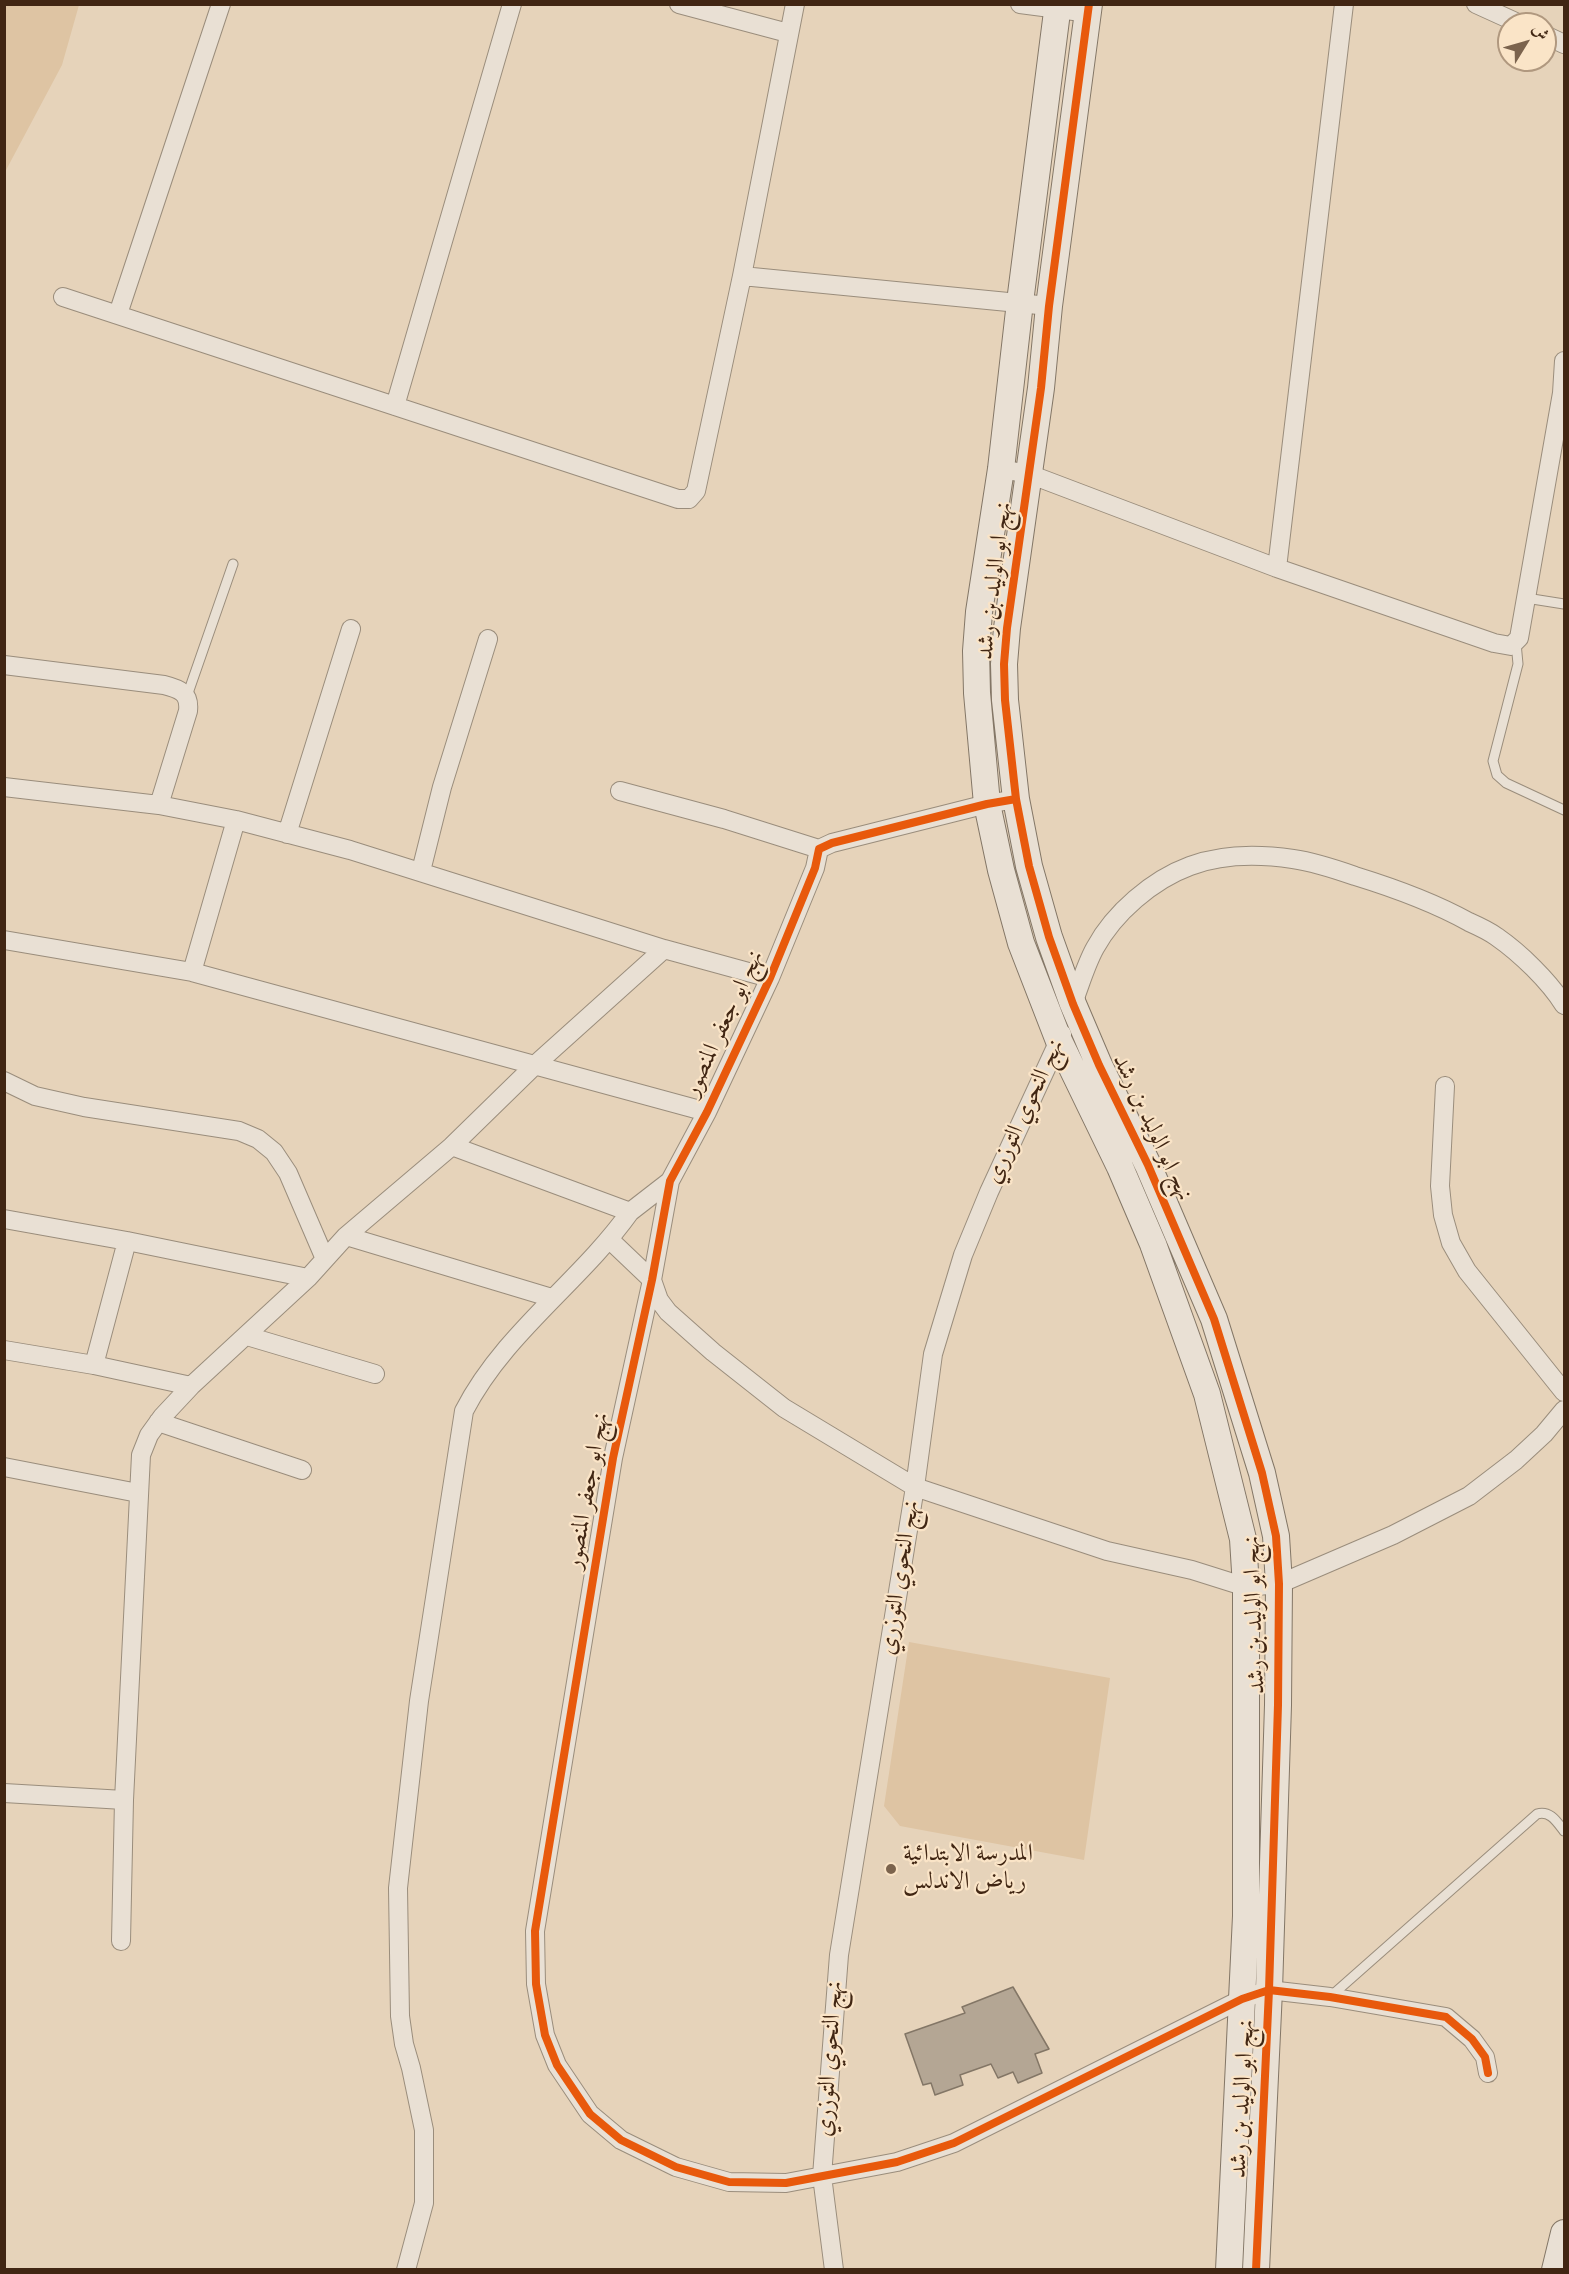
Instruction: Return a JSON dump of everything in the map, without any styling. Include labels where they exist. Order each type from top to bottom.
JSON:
[{"type":"street","points":[[118,314],[221,4]]},
{"type":"street","points":[[395,406],[512,4]]},
{"type":"street","points":[[680,4],[788,33]]},
{"type":"street","points":[[63,297],[678,499],[688,499],[696,491],[742,276],[795,4]]},
{"type":"street","points":[[1020,4],[1089,9]]},
{"type":"street","points":[[1277,568],[1344,4]]},
{"type":"street","points":[[1476,4],[1497,14]]},
{"type":"street","name":"نهج ابو الوليد بن رشد","points":[[1058,7],[1001,469],[979,612],[976,651],[977,693],[987,804],[1001,870],[1021,943],[1059,1041],[1120,1167],[1153,1244],[1207,1394],[1243,1539],[1246,1587],[1246,1916],[1229,2270]]},
{"type":"street","name":"نهج ابو الوليد بن رشد","points":[[1089,9],[1004,664],[1005,700],[1016,799],[1029,866],[1046,927],[1073,1004],[1099,1065],[1174,1223],[1214,1319],[1262,1473],[1276,1536],[1279,1584],[1278,1705],[1269,1990],[1256,2270]]},
{"type":"street","points":[[742,276],[1049,306]]},
{"type":"street","points":[[1001,469],[1029,474],[1277,568],[1501,645],[1511,646],[1519,638],[1562,393],[1564,361]]},
{"type":"street","points":[[286,834],[351,629]]},
{"type":"street","points":[[421,872],[442,787],[488,639]]},
{"type":"street","points":[[4,665],[164,685],[180,689],[186,696],[188,711],[159,805]]},
{"type":"street","points":[[4,788],[159,805],[236,820],[421,872],[663,949],[770,978]]},
{"type":"street","points":[[620,791],[724,819],[819,849],[832,843],[987,804],[1016,799]]},
{"type":"street","points":[[192,972],[236,820]]},
{"type":"street","name":"نهج ابو جعفر المنصور","points":[[819,849],[815,868],[770,978],[707,1112],[670,1181],[652,1280],[613,1458],[535,1931],[536,1983],[546,2035],[562,2074],[590,2114],[621,2140],[676,2167],[729,2182],[786,2183],[897,2162],[954,2143],[1242,1999],[1269,1990]]},
{"type":"street","name":"نهج النحوي التوزري","points":[[834,2270],[822,2176],[839,1955],[915,1487],[933,1354],[963,1255],[989,1192],[1059,1041],[1094,949],[1113,922],[1138,898],[1162,880],[1190,866],[1223,857],[1257,855],[1295,859],[1386,886],[1444,909],[1496,936],[1528,963],[1564,1005]]},
{"type":"street","points":[[4,940],[192,972],[707,1112]]},
{"type":"street","points":[[121,1941],[124,1800],[138,1493],[141,1455],[149,1435],[191,1386],[308,1278],[346,1236],[452,1146],[535,1065],[663,949]]},
{"type":"street","points":[[4,1081],[34,1096],[84,1107],[239,1131],[258,1139],[274,1152],[288,1173],[325,1259]]},
{"type":"street","points":[[1445,1086],[1440,1186],[1443,1215],[1451,1243],[1467,1271],[1564,1392]]},
{"type":"street","points":[[452,1146],[630,1212]]},
{"type":"street","points":[[406,2270],[424,2203],[424,2130],[399,2016],[398,1888],[419,1701],[464,1411],[481,1379],[552,1298],[610,1240],[630,1212],[670,1181]]},
{"type":"street","points":[[4,1219],[127,1241],[308,1278]]},
{"type":"street","points":[[346,1236],[552,1298]]},
{"type":"street","points":[[610,1240],[652,1280],[659,1300],[668,1312],[713,1352],[784,1408],[915,1487],[1107,1551],[1192,1570],[1246,1587],[1279,1584],[1393,1536],[1468,1496],[1516,1460],[1544,1434],[1564,1410]]},
{"type":"street","points":[[94,1365],[127,1241]]},
{"type":"street","points":[[247,1336],[375,1374]]},
{"type":"street","points":[[4,1350],[94,1365],[191,1386]]},
{"type":"street","points":[[158,1422],[302,1470]]},
{"type":"street","points":[[4,1467],[138,1493]]},
{"type":"street","points":[[4,1793],[124,1800]]},
{"type":"street","points":[[1269,1990],[1330,1996],[1446,2018],[1460,2027],[1479,2048],[1485,2057],[1488,2073]]},
{"type":"street","points":[[1555,2270],[1564,2233]]},
{"type":"street","points":[[824,2270],[832,2249]]},
{"type":"lane","points":[[186,696],[233,564]]},
{"type":"lane","points":[[1526,598],[1564,604]]},
{"type":"lane","points":[[1516,643],[1518,664],[1494,761],[1497,775],[1506,783],[1564,810]]},
{"type":"lane","points":[[1330,1996],[1538,1814],[1543,1812],[1550,1814],[1564,1831]]},
{"type":"shaded area","points":[[5,4],[79,5],[62,65],[5,172]]},
{"type":"shaded area","points":[[909,1642],[1110,1678],[1084,1860],[900,1826],[884,1806]]},
{"type":"building","points":[[1013,1987],[1049,2049],[1035,2054],[1042,2073],[1018,2083],[1013,2072],[998,2078],[991,2064],[960,2075],[963,2085],[935,2095],[931,2083],[923,2085],[905,2034],[965,2013],[962,2007]]},
{"type":"cycle path","points":[[1089,4],[1049,306],[1041,388],[1007,628],[1004,664],[1005,700],[1016,799],[1029,866],[1049,937],[1073,1004],[1099,1065],[1148,1165],[1214,1319],[1262,1473],[1276,1536],[1279,1584],[1278,1705],[1269,1990],[1256,2270]]},
{"type":"cycle path","points":[[1016,799],[987,804],[832,843],[819,849],[815,868],[770,978],[707,1112],[670,1181],[652,1280],[613,1458],[535,1931],[536,1984],[545,2035],[557,2065],[590,2114],[621,2140],[676,2167],[729,2182],[786,2183],[897,2162],[954,2143],[1242,1999],[1269,1990],[1330,1997],[1446,2017],[1472,2039],[1485,2057],[1488,2073]]},
{"type":"place","name":"المدرسة الابتدائية رياض الاندلس","points":[[891,1869]]}]
